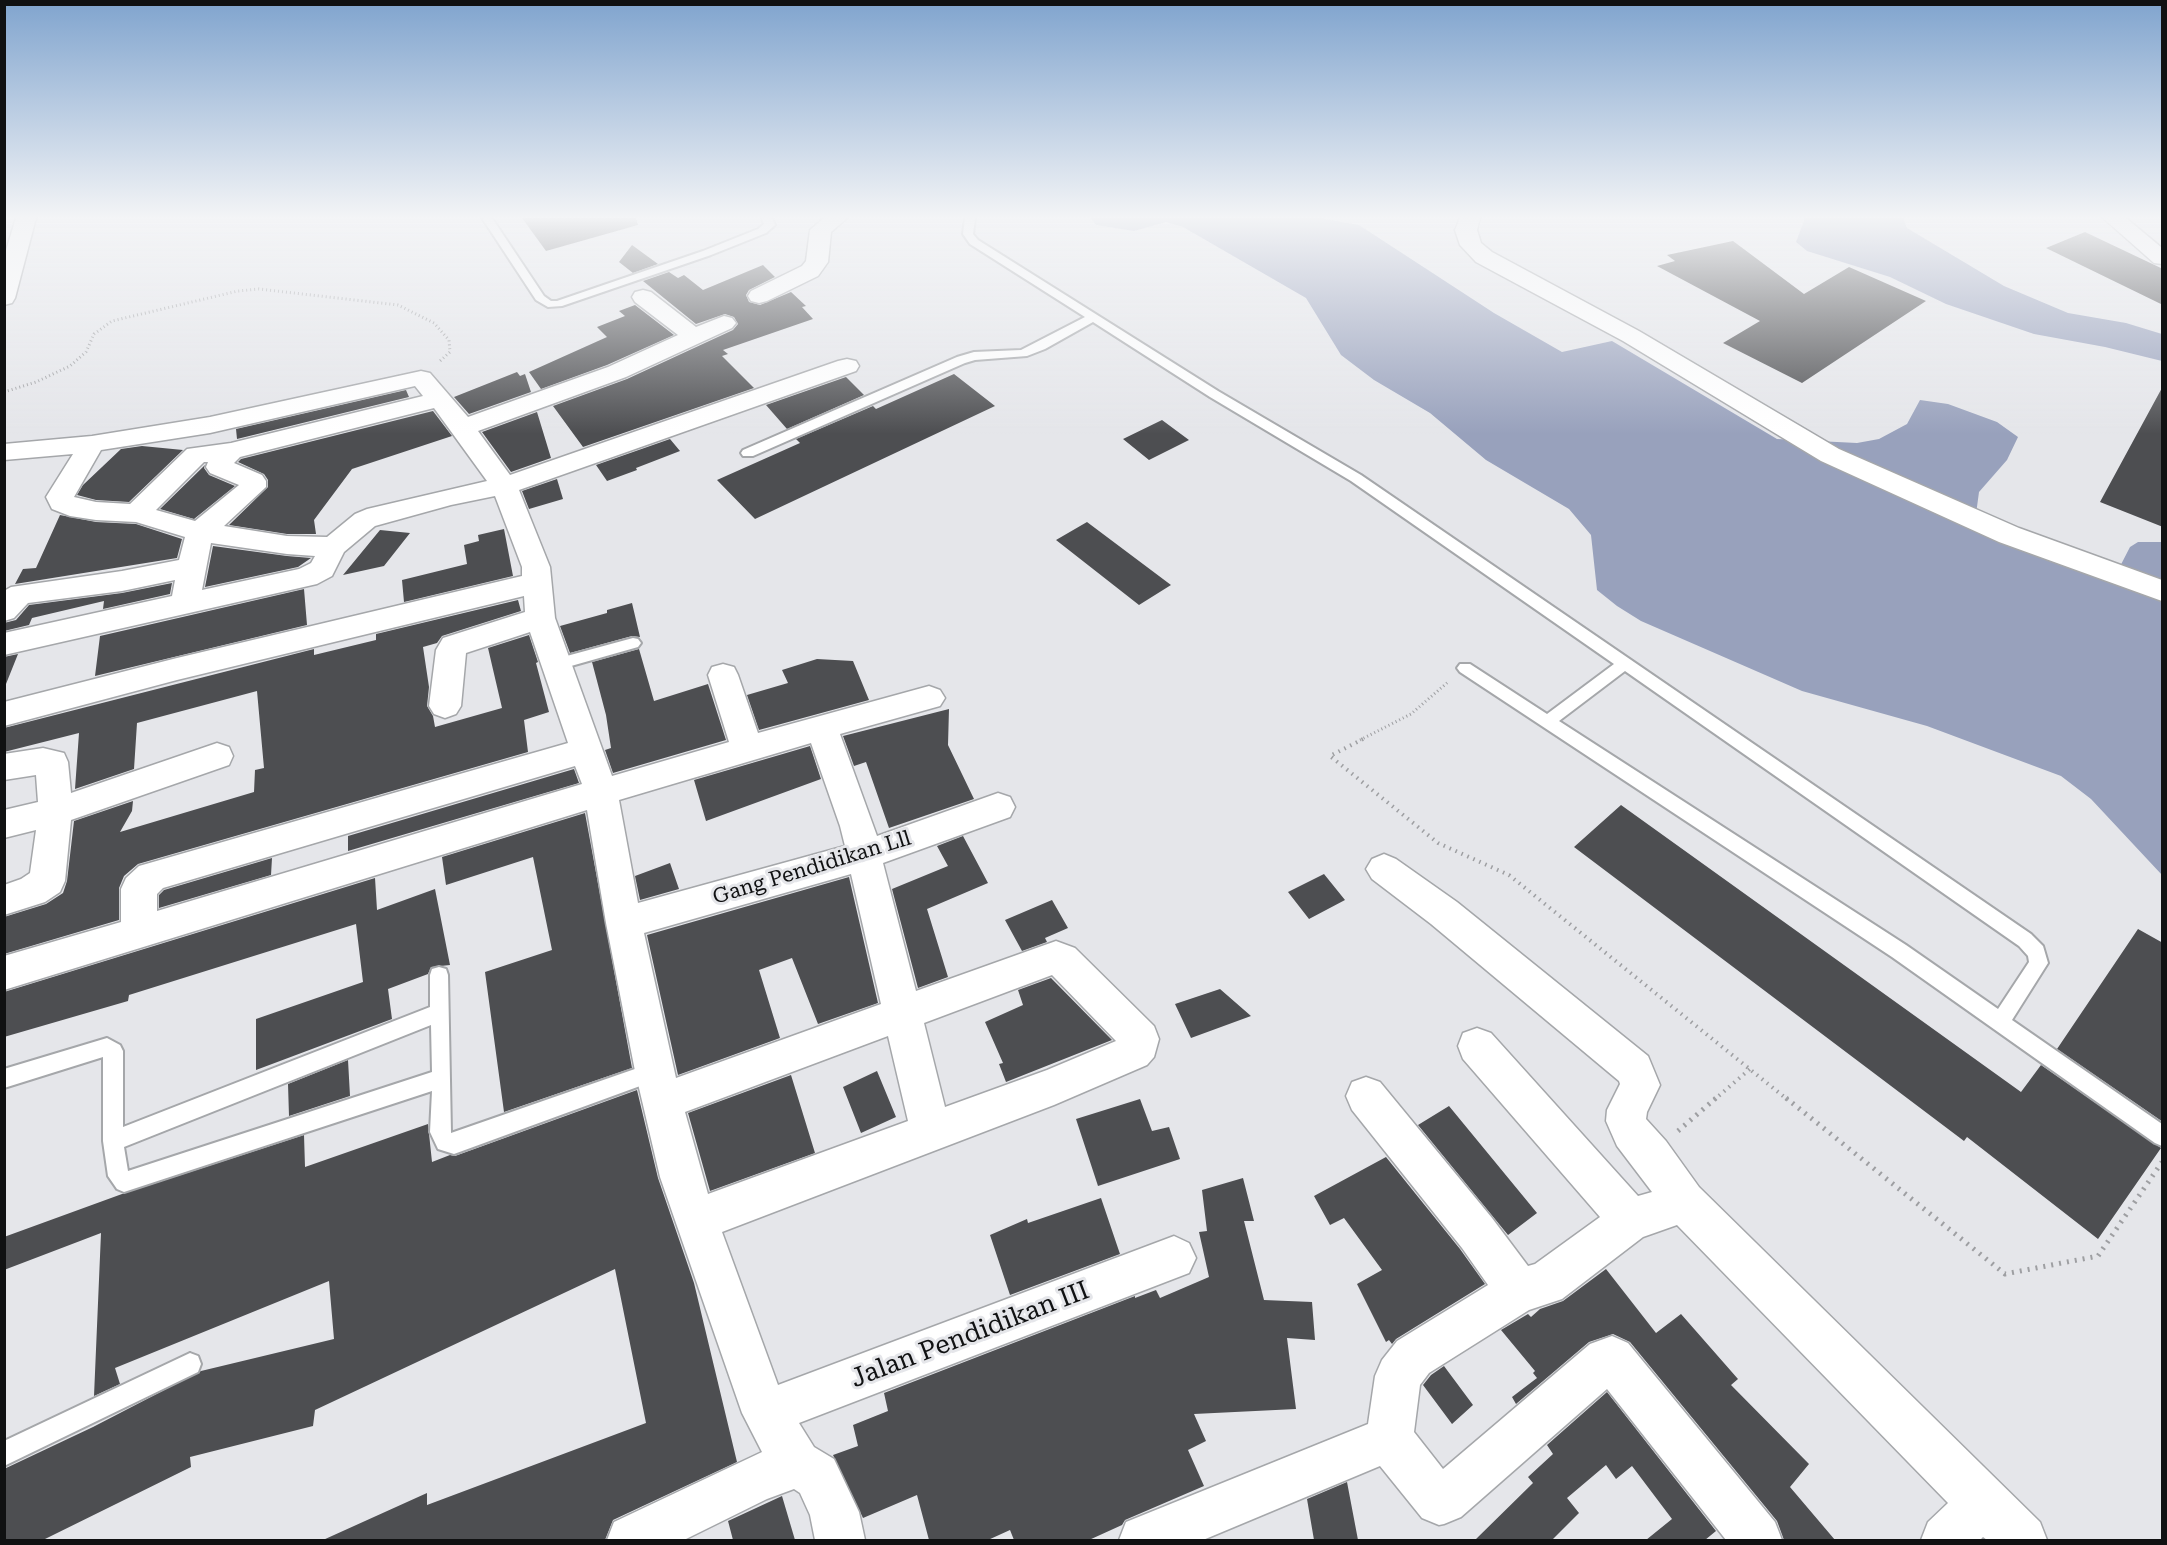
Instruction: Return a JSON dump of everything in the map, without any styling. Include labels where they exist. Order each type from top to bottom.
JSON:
[{"type":"street","points":[[759,296],[771,290]]},
{"type":"street","points":[[1546,290],[1631,336],[1830,455],[2009,535],[2162,591]]},
{"type":"street","points":[[643,297],[693,336]]},
{"type":"street","points":[[461,428],[616,372],[724,322]]},
{"type":"street","points":[[4,644],[307,577],[322,569],[333,547],[365,520],[377,515],[451,496],[504,486],[847,366]]},
{"type":"street","points":[[4,452],[92,444],[210,425],[363,388],[421,378],[440,399],[504,486],[536,567],[540,618],[601,792],[624,923],[658,1087],[681,1177],[765,1413],[797,1464],[817,1476],[834,1512],[840,1540]]},
{"type":"street","points":[[196,455],[231,451],[440,399]]},
{"type":"street","points":[[137,513],[196,455],[210,425]]},
{"type":"street","points":[[92,444],[60,497],[62,503],[96,512],[137,513],[200,532],[287,545],[333,547]]},
{"type":"street","points":[[186,604],[191,567],[200,532],[253,487],[253,481],[219,467],[221,461],[231,451]]},
{"type":"street","points":[[4,611],[21,594],[122,581],[191,567]]},
{"type":"street","points":[[4,714],[177,669],[537,583]]},
{"type":"street","points":[[445,706],[451,650],[454,646],[540,618]]},
{"type":"street","points":[[723,675],[747,748]]},
{"type":"street","points":[[4,973],[747,748],[929,698]]},
{"type":"street","points":[[821,727],[857,826],[865,855],[931,1132]]},
{"type":"street","points":[[140,930],[139,888],[151,877],[587,750]]},
{"type":"street","points":[[4,824],[55,812],[217,756]]},
{"type":"street","points":[[4,767],[43,760],[52,762],[55,812],[47,881],[32,891],[4,900]]},
{"type":"street","name":"Gang Pendidikan Lll","points":[[624,923],[865,855],[998,807]]},
{"type":"street","points":[[330,825],[333,872]]},
{"type":"street","points":[[1384,868],[1444,913],[1634,1069],[1640,1086],[1627,1110],[1626,1121],[1631,1132],[1651,1155],[1684,1202],[2022,1540]]},
{"type":"street","points":[[658,1087],[902,1015],[1056,957],[1062,960],[1140,1039],[1140,1044],[1133,1052],[1054,1086],[696,1220]]},
{"type":"street","points":[[1477,1046],[1631,1220]]},
{"type":"street","points":[[1366,1096],[1477,1233],[1519,1291]]},
{"type":"street","points":[[1684,1202],[1631,1220],[1546,1282],[1519,1291],[1413,1357],[1398,1376],[1389,1439],[1434,1496],[1439,1501],[1444,1500],[1606,1360],[1612,1359],[1757,1540]]},
{"type":"street","name":"Jalan Pendidikan III","points":[[765,1413],[1174,1258]]},
{"type":"street","points":[[1144,1540],[1389,1439]]},
{"type":"street","points":[[632,1540],[756,1479],[797,1464]]},
{"type":"street","points":[[1946,1540],[1983,1503]]},
{"type":"lane","points":[[535,290],[548,304],[558,304],[599,290]]},
{"type":"lane","points":[[1051,290],[1214,394],[1356,478],[2025,940],[2036,952],[2039,963],[2000,1022]]},
{"type":"lane","points":[[748,453],[961,360],[974,356],[1023,353],[1041,346],[1094,317]]},
{"type":"lane","points":[[557,664],[633,643]]},
{"type":"lane","points":[[1547,722],[1624,664]]},
{"type":"lane","points":[[1465,668],[1899,951],[2163,1136]]},
{"type":"lane","points":[[438,975],[442,1078],[440,1132],[445,1142],[454,1144],[658,1087]]},
{"type":"lane","points":[[113,1141],[441,1012]]},
{"type":"lane","points":[[4,1079],[107,1047],[113,1051],[113,1141],[118,1176],[124,1182],[442,1078]]},
{"type":"lane","points":[[4,1454],[190,1364]]},
{"type":"path","points":[[4,392],[36,382],[70,366],[86,352],[94,334],[112,321],[247,290]]},
{"type":"path","points":[[269,290],[398,305],[434,322],[449,340],[450,352],[421,378]]},
{"type":"path","points":[[1465,668],[1411,714],[1330,756],[1438,843],[1509,875],[2006,1274],[2098,1256],[2163,1162]]},
{"type":"path","points":[[1651,1155],[1750,1069]]},
{"type":"shaded area","points":[[1292,290],[1459,290],[1562,352],[1612,341],[1777,439],[1857,443],[1879,439],[1907,424],[1920,400],[1948,404],[1997,422],[2018,437],[2007,460],[1979,492],[1974,529],[2112,582],[2130,547],[2138,542],[2162,542],[2162,875],[2091,799],[2061,776],[1927,726],[1802,691],[1641,621],[1617,606],[1597,590],[1591,535],[1569,509],[1486,460],[1430,413],[1374,380],[1341,355],[1306,298]]},
{"type":"shaded area","points":[[1917,290],[2014,290],[2068,313],[2126,323],[2162,334],[2162,361],[2105,347],[2034,334],[1946,304]]},
{"type":"building","points":[[654,290],[749,290],[746,295],[749,302],[760,305],[791,292],[806,306],[802,307],[813,319],[723,350],[728,354],[722,356],[754,388],[583,447],[553,406],[627,379],[733,330],[738,324],[734,317],[725,314],[696,324]]},
{"type":"building","points":[[1702,290],[1799,290],[1804,294],[1810,290],[1901,290],[1926,301],[1802,383],[1723,343],[1760,321]]},
{"type":"building","points":[[2132,290],[2163,290],[2163,305]]},
{"type":"building","points":[[635,305],[674,335],[607,365],[541,389],[529,372],[607,337],[597,327],[625,316],[619,311]]},
{"type":"building","points":[[517,372],[520,376],[525,374],[531,392],[469,414],[454,397]]},
{"type":"building","points":[[954,374],[995,406],[755,519],[717,480],[800,443],[796,439],[873,406],[876,409]]},
{"type":"building","points":[[846,377],[864,395],[787,429],[766,405]]},
{"type":"building","points":[[2163,386],[2163,527],[2100,502]]},
{"type":"building","points":[[406,390],[409,397],[237,439],[236,429]]},
{"type":"building","points":[[433,411],[452,436],[352,469],[314,520],[316,534],[287,534],[229,525],[268,487],[268,480],[264,474],[238,462],[241,459]]},
{"type":"building","points":[[537,412],[551,458],[511,472],[482,432]]},
{"type":"building","points":[[1162,420],[1189,440],[1149,460],[1123,439]]},
{"type":"building","points":[[670,439],[680,451],[607,481],[596,465]]},
{"type":"building","points":[[142,446],[183,450],[129,502],[96,500],[77,495],[83,485],[121,449]]},
{"type":"building","points":[[205,465],[204,468],[209,475],[235,486],[194,519],[160,509]]},
{"type":"building","points":[[557,479],[563,499],[529,509],[522,491]]},
{"type":"building","points":[[60,515],[96,522],[136,524],[182,539],[177,558],[15,584],[23,569],[36,568]]},
{"type":"building","points":[[1087,522],[1171,585],[1139,605],[1056,540]]},
{"type":"building","points":[[504,529],[513,576],[404,602],[402,580],[467,564],[464,545],[479,541],[478,535]]},
{"type":"building","points":[[380,530],[410,533],[384,566],[343,575]]},
{"type":"building","points":[[213,546],[311,558],[298,567],[205,587]]},
{"type":"building","points":[[172,583],[170,594],[103,609],[104,601],[32,618],[29,625],[4,631],[4,623],[16,620],[29,605],[122,593]]},
{"type":"building","points":[[304,589],[307,625],[95,676],[100,636]]},
{"type":"building","points":[[518,600],[521,611],[442,636],[437,643],[423,647],[429,687],[427,706],[433,716],[435,727],[502,708],[488,648],[529,635],[538,662],[536,663],[549,712],[524,720],[528,752],[138,864],[124,876],[119,888],[119,920],[4,954],[4,917],[46,904],[63,893],[67,881],[74,821],[133,801],[132,811],[120,832],[254,792],[255,770],[264,768],[257,691],[137,723],[134,769],[75,789],[79,733],[4,752],[4,728],[314,649],[314,655],[376,640],[376,634]]},
{"type":"building","points":[[632,603],[640,637],[632,636],[570,653],[560,626],[607,613],[607,610]]},
{"type":"building","points":[[639,649],[654,701],[708,684],[726,740],[613,773],[605,750],[611,748],[606,715],[592,662]]},
{"type":"building","points":[[18,654],[6,684],[4,684],[4,657]]},
{"type":"building","points":[[817,659],[853,661],[869,700],[759,730],[747,695],[788,683],[782,670]]},
{"type":"building","points":[[949,709],[948,745],[974,799],[889,828],[866,762],[854,766],[843,736]]},
{"type":"building","points":[[810,746],[821,779],[706,821],[694,780]]},
{"type":"building","points":[[574,769],[579,783],[348,851],[348,836]]},
{"type":"building","points":[[1621,805],[2021,1092],[2041,1065],[2161,1148],[2098,1239],[1967,1137],[1964,1141],[1574,847]]},
{"type":"building","points":[[585,813],[632,1068],[504,1112],[485,972],[552,950],[533,857],[446,885],[442,857]]},
{"type":"building","points":[[963,836],[988,883],[927,909],[948,977],[918,988],[892,889],[948,866],[937,846]]},
{"type":"building","points":[[272,858],[271,875],[159,908],[159,895],[164,890]]},
{"type":"building","points":[[670,863],[679,889],[640,900],[635,876]]},
{"type":"building","points":[[1324,874],[1345,900],[1309,919],[1288,892]]},
{"type":"building","points":[[849,877],[878,1003],[818,1024],[792,958],[759,970],[780,1038],[678,1075],[647,935]]},
{"type":"building","points":[[375,878],[377,910],[435,889],[450,965],[431,967],[428,974],[388,989],[392,1019],[256,1070],[256,1019],[363,982],[356,924],[129,995],[128,1001],[4,1037],[4,992]]},
{"type":"building","points":[[1052,900],[1068,928],[1045,938],[1047,942],[1022,951],[1005,920]]},
{"type":"building","points":[[2138,929],[2163,943],[2163,1122],[2057,1049]]},
{"type":"building","points":[[1051,978],[1112,1040],[1006,1082],[999,1064],[1003,1063],[985,1022],[1023,1005],[1018,990]]},
{"type":"building","points":[[1220,989],[1251,1016],[1191,1038],[1175,1004]]},
{"type":"building","points":[[348,1060],[350,1096],[289,1116],[288,1084]]},
{"type":"building","points":[[877,1071],[896,1117],[861,1133],[843,1087]]},
{"type":"building","points":[[791,1075],[815,1153],[710,1191],[688,1113]]},
{"type":"building","points":[[637,1090],[658,1178],[694,1283],[737,1462],[613,1520],[605,1540],[323,1540],[427,1493],[427,1505],[646,1423],[615,1269],[315,1410],[313,1426],[190,1457],[191,1467],[43,1540],[4,1540],[4,1469],[93,1427],[201,1371],[334,1339],[329,1281],[115,1368],[120,1384],[94,1396],[101,1233],[4,1270],[4,1237],[122,1194],[304,1135],[305,1167],[428,1124],[432,1162],[450,1155],[455,1156]]},
{"type":"building","points":[[1140,1099],[1152,1131],[1169,1127],[1180,1159],[1098,1186],[1076,1119]]},
{"type":"building","points":[[1449,1106],[1537,1213],[1508,1235],[1418,1125]]},
{"type":"building","points":[[1386,1157],[1460,1249],[1485,1284],[1396,1339],[1392,1344],[1389,1340],[1386,1342],[1357,1284],[1382,1270],[1344,1218],[1330,1225],[1314,1196]]},
{"type":"building","points":[[1243,1178],[1254,1221],[1244,1221],[1264,1300],[1312,1302],[1315,1340],[1287,1338],[1296,1409],[1194,1414],[1206,1441],[1188,1450],[1204,1486],[1125,1520],[1122,1525],[1089,1540],[1014,1540],[1010,1530],[988,1540],[929,1540],[917,1495],[863,1518],[833,1455],[858,1446],[853,1425],[888,1411],[884,1393],[1135,1296],[1135,1298],[1156,1290],[1160,1298],[1209,1277],[1199,1232],[1207,1231],[1202,1190]]},
{"type":"building","points":[[1101,1198],[1120,1254],[1010,1295],[990,1235],[1027,1219],[1028,1223]]},
{"type":"building","points":[[1606,1269],[1656,1333],[1681,1314],[1738,1379],[1731,1385],[1809,1464],[1790,1487],[1835,1540],[1784,1540],[1777,1521],[1630,1342],[1613,1334],[1589,1342],[1516,1404],[1512,1397],[1537,1378],[1533,1373],[1535,1371],[1501,1330],[1528,1314],[1531,1317],[1540,1309],[1563,1301]]},
{"type":"building","points":[[1444,1366],[1473,1405],[1452,1424],[1423,1385],[1431,1375]]},
{"type":"building","points":[[1607,1392],[1716,1531],[1705,1540],[1646,1540],[1672,1519],[1632,1466],[1616,1479],[1606,1465],[1567,1498],[1579,1513],[1552,1540],[1475,1540],[1533,1483],[1528,1477],[1553,1454],[1547,1445]]},
{"type":"building","points":[[1347,1482],[1358,1540],[1314,1540],[1307,1499]]},
{"type":"building","points":[[782,1496],[795,1540],[733,1540],[728,1521]]}]
